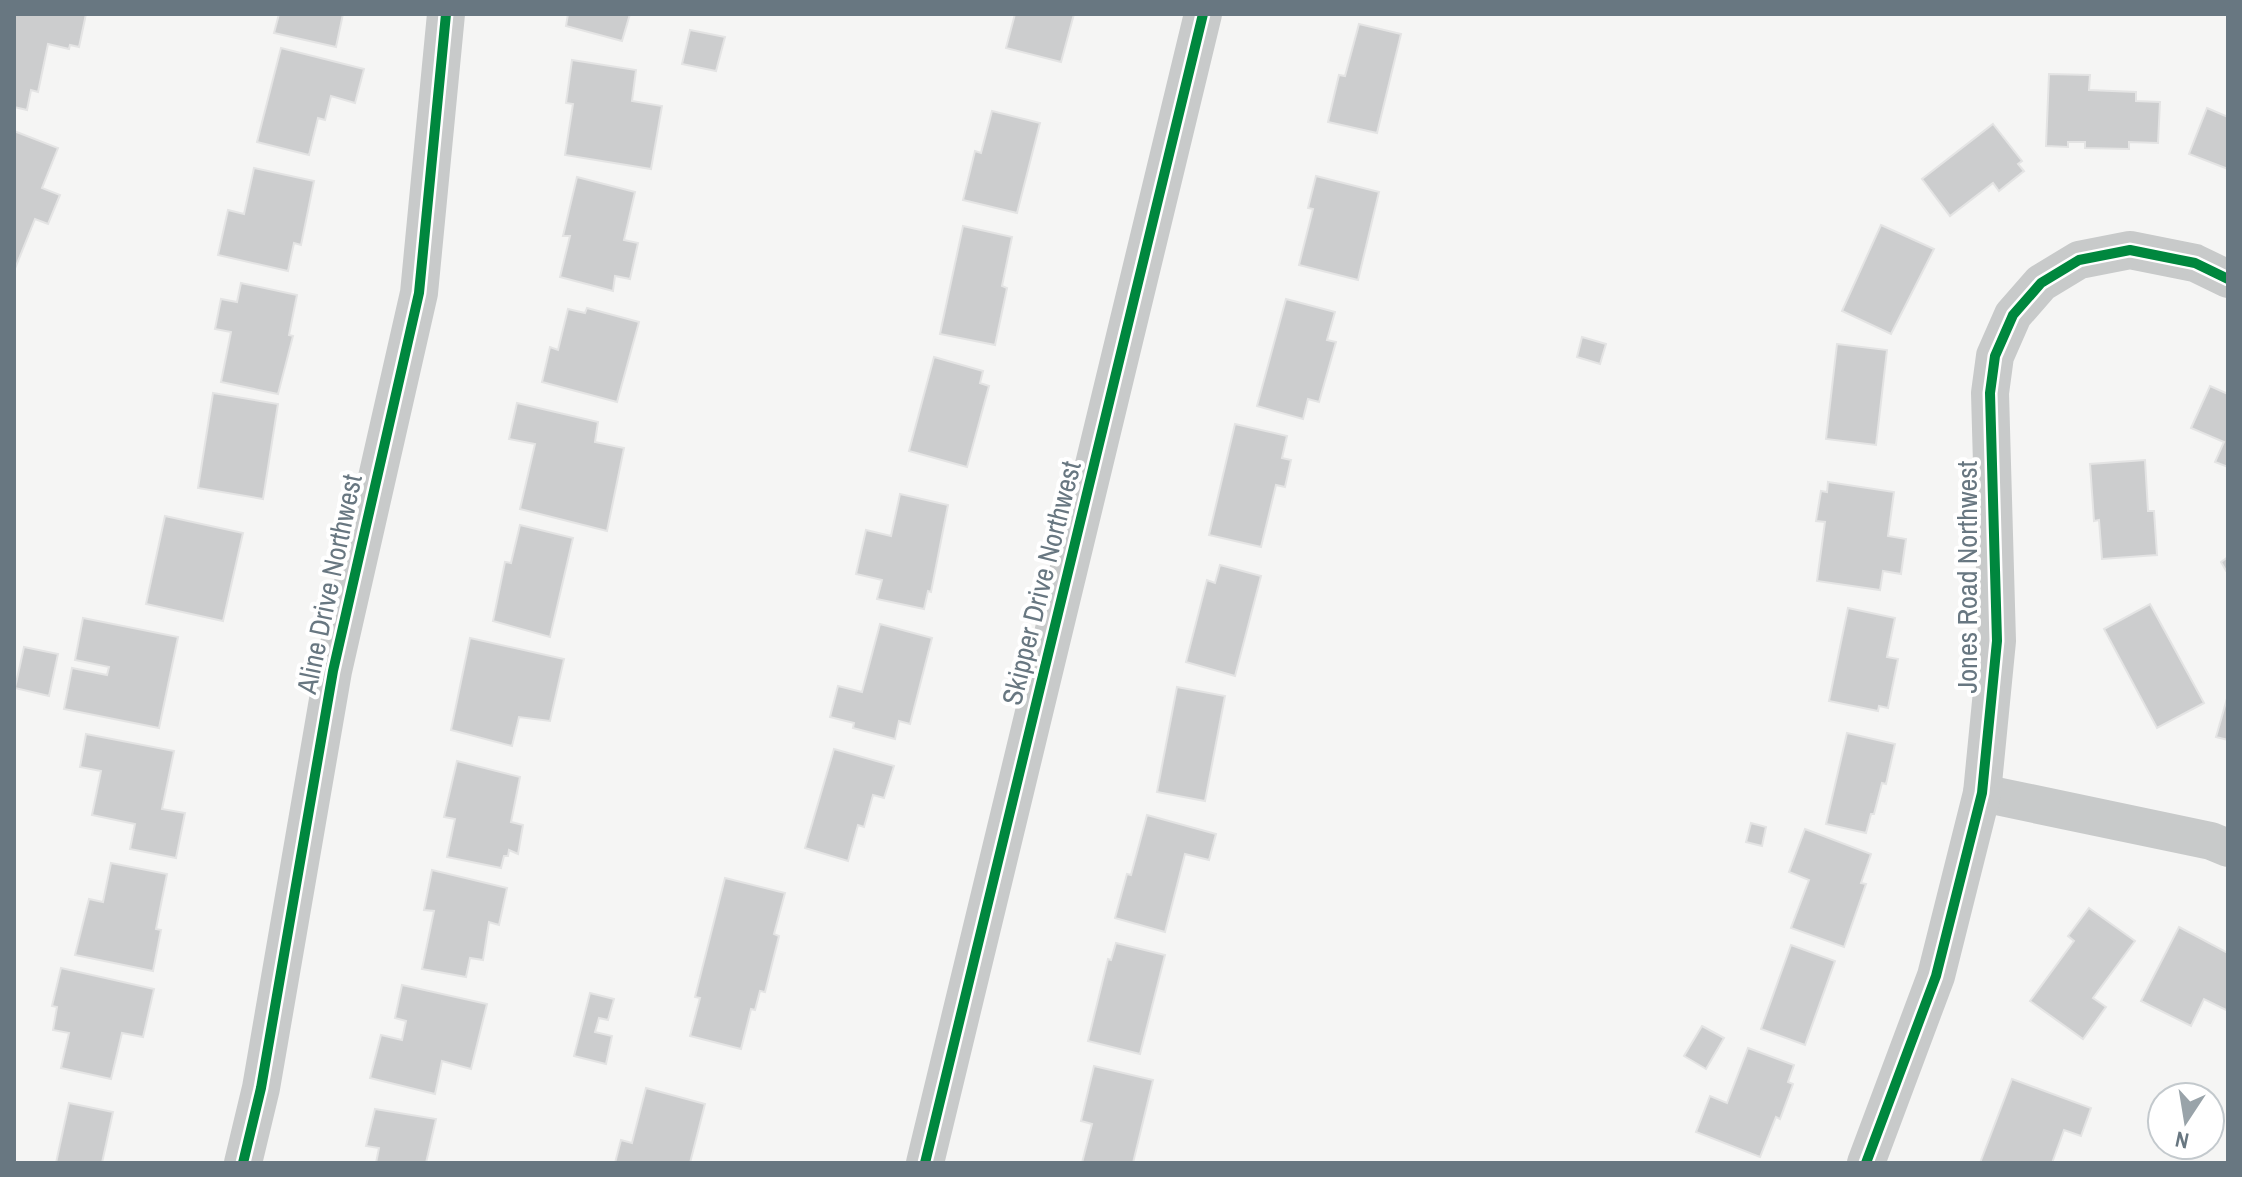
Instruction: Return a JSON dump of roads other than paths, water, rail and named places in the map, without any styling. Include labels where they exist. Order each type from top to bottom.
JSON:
[{"type":"street","name":"Aline Drive Northwest","points":[[243,1163],[261,1088],[333,671],[419,293],[446,14]]},
{"type":"street","name":"Skipper Drive Northwest","points":[[925,1163],[1203,14]]},
{"type":"street","name":"Jones Road Northwest","points":[[1866,1163],[1936,976],[1982,793],[1997,641],[1990,393],[1995,356],[2013,315],[2041,283],[2079,260],[2130,250],[2195,263],[2228,279]]},
{"type":"street","points":[[1982,793],[2211,841],[2228,848]]}]
